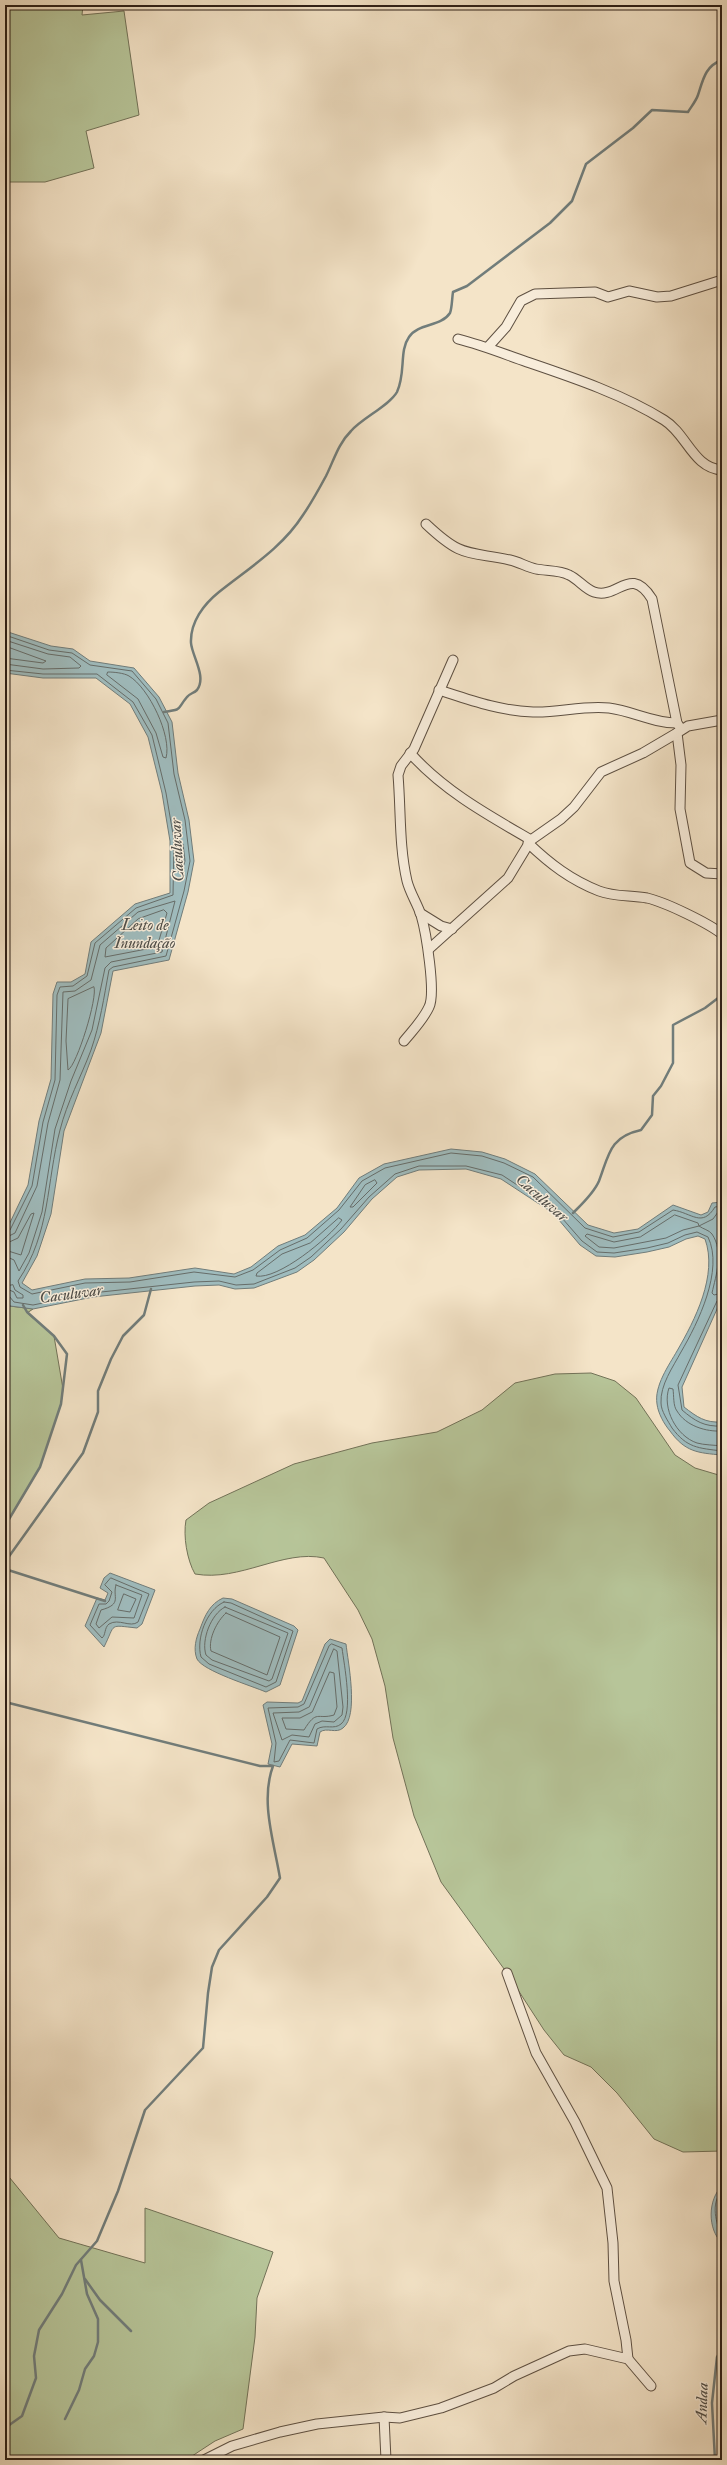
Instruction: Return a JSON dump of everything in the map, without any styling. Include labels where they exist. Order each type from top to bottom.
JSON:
[{"type":"street","points":[[488,347],[506,327],[520,301],[535,294],[595,292],[608,297],[629,291],[657,297],[671,296],[722,280]]},
{"type":"street","points":[[458,339],[488,347],[594,385],[648,411],[676,430],[702,463],[715,470],[722,470]]},
{"type":"street","points":[[426,524],[442,540],[463,552],[511,560],[535,568],[568,574],[594,592],[601,592],[628,582],[642,586],[652,599],[678,728],[681,765],[680,809],[688,859],[690,863],[706,873],[722,874]]},
{"type":"street","points":[[404,1041],[430,1006],[432,996],[429,948],[420,913],[407,881],[401,838],[398,775],[414,748],[453,660]]},
{"type":"street","points":[[439,690],[512,711],[535,712],[570,708],[609,708],[678,728]]},
{"type":"street","points":[[429,948],[508,878],[530,842],[566,815],[607,768],[643,752],[678,728],[722,720]]},
{"type":"street","points":[[410,753],[429,773],[466,802],[530,842],[556,869],[576,881],[600,891],[649,898],[676,909],[722,934]]},
{"type":"street","points":[[420,913],[441,926],[452,929]]},
{"type":"street","points":[[507,1973],[536,2053],[575,2122],[607,2188],[613,2243],[614,2281],[626,2340],[628,2359],[650,2386]]},
{"type":"street","points":[[204,2460],[232,2446],[280,2432],[317,2424],[384,2417],[400,2418],[440,2408],[494,2388],[514,2376],[569,2351],[585,2348],[628,2359]]},
{"type":"street","points":[[384,2417],[386,2460]]},
{"type":"green space","points":[[5,5],[83,5],[82,15],[124,11],[139,115],[86,131],[94,168],[45,182],[5,182]]},
{"type":"green space","points":[[5,1249],[6,1283],[10,1306],[33,1309],[27,1313],[54,1336],[63,1389],[61,1404],[40,1467],[5,1526]]},
{"type":"green space","points":[[591,1373],[615,1381],[636,1398],[675,1455],[695,1468],[722,1476],[722,2151],[683,2152],[654,2139],[617,2093],[591,2067],[564,2055],[544,2030],[507,1973],[441,1882],[414,1816],[393,1738],[385,1686],[372,1639],[358,1610],[324,1558],[309,1556],[293,1558],[228,1574],[195,1574],[186,1548],[186,1520],[209,1503],[294,1464],[372,1443],[437,1432],[482,1410],[515,1383],[555,1374]]},
{"type":"green space","points":[[5,2172],[59,2238],[145,2263],[145,2208],[273,2252],[257,2298],[255,2337],[243,2429],[215,2441],[186,2460],[5,2460]]},
{"type":"water","name":"Leito de Inundação","points":[[5,631],[51,646],[73,649],[90,661],[134,668],[159,697],[172,722],[178,773],[189,820],[194,861],[188,892],[169,960],[113,971],[101,1033],[64,1131],[51,1214],[37,1256],[22,1283],[32,1290],[85,1279],[129,1278],[195,1268],[234,1274],[251,1267],[278,1246],[305,1235],[337,1208],[359,1178],[384,1164],[451,1149],[482,1152],[505,1159],[535,1174],[588,1225],[614,1233],[638,1229],[673,1205],[701,1215],[708,1212],[712,1203],[722,1202],[722,1298],[682,1387],[684,1407],[702,1419],[722,1422],[722,1455],[699,1452],[681,1443],[664,1422],[657,1404],[658,1390],[666,1369],[684,1339],[703,1297],[709,1267],[705,1239],[698,1236],[686,1239],[669,1247],[647,1252],[615,1257],[596,1256],[580,1245],[553,1213],[501,1179],[466,1169],[419,1170],[397,1177],[372,1199],[344,1232],[314,1260],[297,1272],[254,1288],[235,1289],[219,1285],[195,1286],[93,1297],[33,1309],[10,1306],[6,1296],[7,1273],[5,1233],[28,1185],[39,1121],[51,1079],[53,994],[57,982],[71,982],[85,974],[91,942],[135,904],[170,893],[170,841],[162,793],[148,737],[130,704],[96,678],[43,678],[5,673]]},
{"type":"water","points":[[110,1573],[155,1590],[142,1624],[137,1628],[121,1626],[114,1627],[104,1647],[85,1626],[97,1598],[105,1600],[108,1593],[100,1588],[104,1578]]},
{"type":"water","points":[[223,1598],[232,1599],[294,1626],[298,1630],[280,1685],[266,1692],[228,1678],[201,1664],[197,1659],[195,1651],[197,1636],[204,1619],[208,1610],[218,1600]]},
{"type":"water","points":[[330,1639],[346,1644],[352,1701],[348,1722],[340,1730],[326,1730],[320,1732],[317,1746],[292,1744],[280,1767],[268,1764],[272,1744],[263,1705],[267,1702],[298,1703],[302,1701],[325,1644]]},
{"type":"water","points":[[722,2186],[722,2243],[714,2230],[711,2214],[714,2198]]},
{"type":"waterway","points":[[164,712],[179,708],[188,696],[197,690],[200,685],[200,673],[191,643],[191,635],[195,621],[199,614],[213,597],[275,548],[295,527],[326,476],[339,447],[347,436],[356,426],[382,407],[397,392],[400,385],[404,349],[409,337],[418,329],[441,321],[446,317],[451,311],[453,292],[467,286],[550,223],[572,201],[586,164],[633,128],[652,110],[688,112],[695,102],[703,79],[708,70],[722,60]]},
{"type":"waterway","name":"Caculuvar","points":[[573,1213],[594,1190],[599,1181],[608,1155],[616,1142],[630,1133],[641,1130],[652,1115],[653,1096],[661,1086],[673,1063],[673,1025],[705,1008],[722,995]]},
{"type":"waterway","points":[[5,1562],[83,1453],[98,1412],[98,1391],[111,1359],[123,1336],[144,1315],[151,1289]]},
{"type":"waterway","points":[[5,1526],[40,1467],[61,1404],[67,1354],[54,1336],[27,1312],[23,1305]]},
{"type":"waterway","points":[[5,1569],[105,1601]]},
{"type":"waterway","points":[[5,1702],[260,1766],[273,1766],[269,1779],[268,1807],[269,1822],[280,1878],[267,1897],[219,1950],[212,1967],[203,2048],[145,2110],[118,2191],[97,2241],[76,2265],[62,2294],[39,2330],[34,2356],[36,2378],[22,2416],[5,2428]]},
{"type":"waterway","points":[[65,2419],[79,2390],[85,2369],[94,2356],[98,2342],[98,2319],[87,2294],[81,2260]]},
{"type":"waterway","points":[[85,2279],[100,2300],[131,2331]]},
{"type":"waterway","name":"Andaa","points":[[715,2460],[712,2403],[717,2357],[722,2348]]}]
